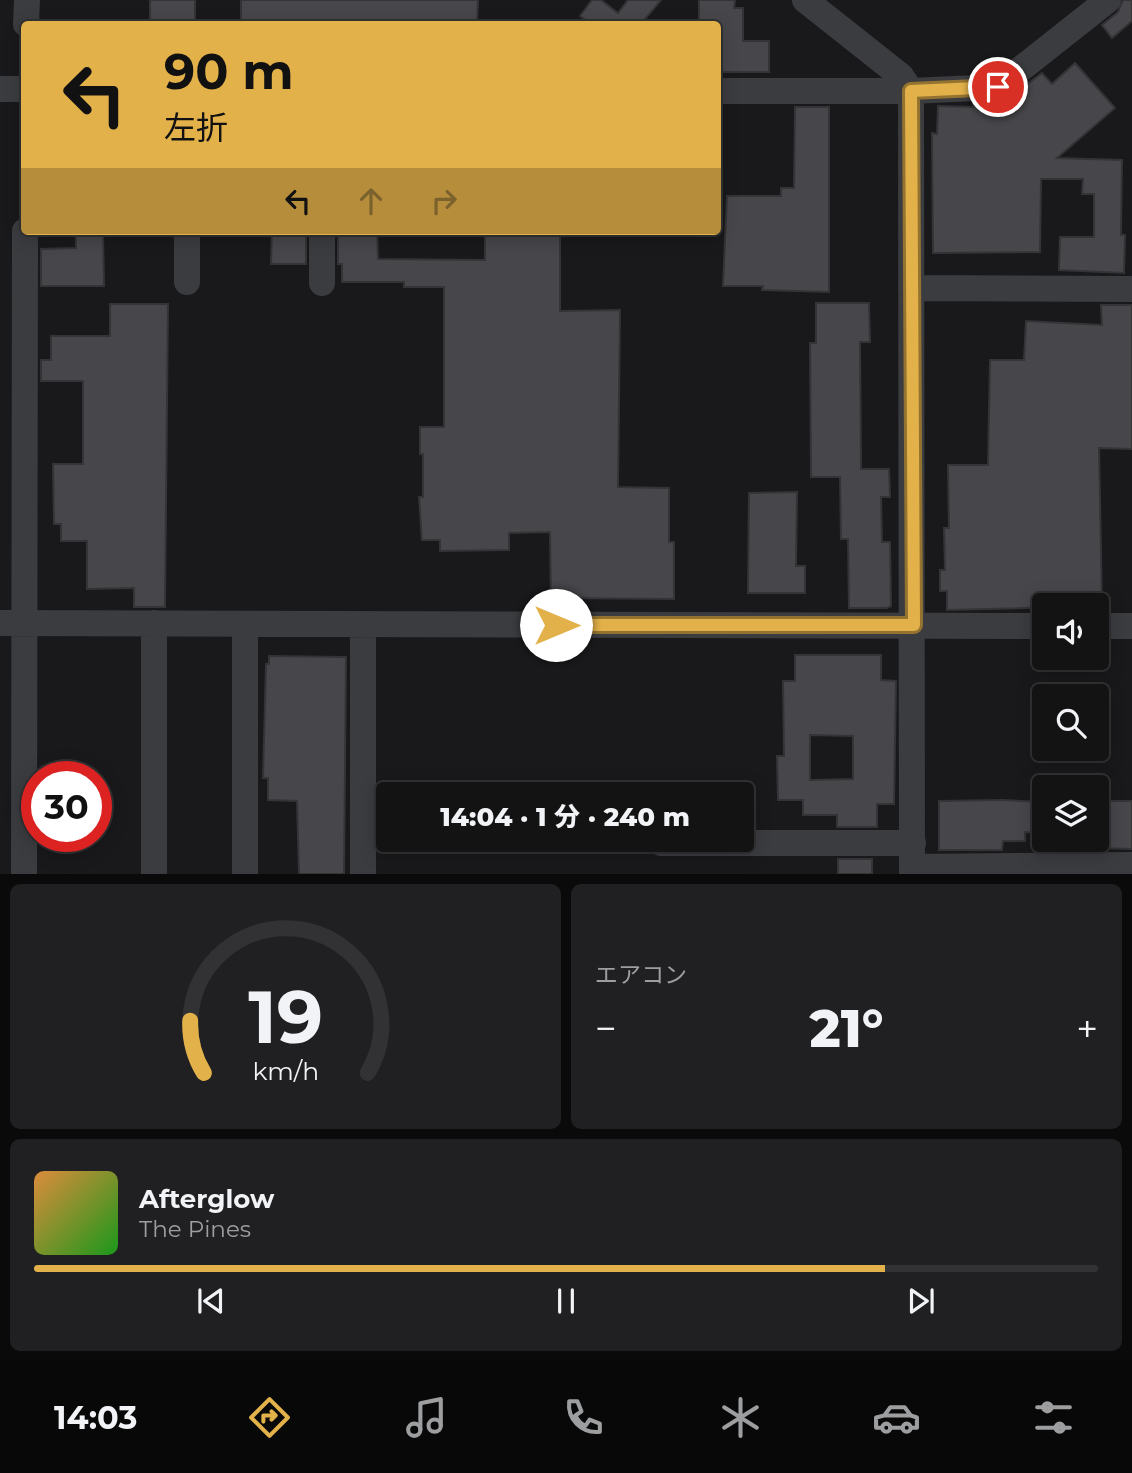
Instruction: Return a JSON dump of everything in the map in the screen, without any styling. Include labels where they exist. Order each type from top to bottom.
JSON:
[{"type":"street","points":[[26,21],[27,0]]},
{"type":"street","points":[[805,0],[901,76],[911,91],[913,862]]},
{"type":"street","points":[[721,90],[911,91],[998,87],[1108,0]]},
{"type":"street","points":[[0,89],[21,89]]},
{"type":"street","points":[[24,874],[12,623],[25,235]]},
{"type":"street","points":[[187,235],[187,282]]},
{"type":"street","points":[[322,235],[322,283]]},
{"type":"street","points":[[911,288],[1132,289]]},
{"type":"street","points":[[12,623],[1032,626]]},
{"type":"street","points":[[154,623],[154,874]]},
{"type":"street","points":[[245,624],[245,874]]},
{"type":"street","points":[[362,625],[363,874]]},
{"type":"street","points":[[1109,626],[1132,626]]},
{"type":"street","points":[[754,850],[913,862],[1105,870],[1132,865]]},
{"type":"building","points":[[150,0],[195,0],[195,21],[150,21]]},
{"type":"building","points":[[241,0],[478,0],[477,21],[241,21]]},
{"type":"building","points":[[592,0],[601,0],[618,13],[628,0],[661,0],[644,21],[587,21],[580,16]]},
{"type":"building","points":[[699,0],[735,0],[734,8],[743,8],[743,41],[769,41],[769,72],[721,72],[721,21],[699,21]]},
{"type":"building","points":[[1123,0],[1132,0],[1132,21],[1112,38],[1102,25],[1118,12]]},
{"type":"building","points":[[1075,63],[1115,108],[1057,158],[1122,160],[1121,235],[1125,235],[1124,273],[1059,270],[1060,237],[1094,237],[1094,194],[1082,194],[1083,179],[1041,179],[1040,252],[933,253],[932,133],[937,134],[938,106],[973,107],[973,104],[1002,103],[1042,73],[1052,84]]},
{"type":"building","points":[[795,107],[829,107],[829,292],[762,290],[763,286],[723,286],[727,196],[781,196],[781,188],[794,188]]},
{"type":"building","points":[[76,235],[103,235],[104,286],[41,286],[41,249],[76,248]]},
{"type":"building","points":[[272,235],[306,235],[306,264],[271,264]]},
{"type":"building","points":[[338,235],[377,235],[378,259],[485,260],[485,235],[560,235],[560,311],[620,310],[618,487],[669,488],[669,542],[674,542],[674,599],[551,598],[550,532],[509,533],[509,550],[440,551],[440,540],[422,540],[419,497],[423,497],[423,454],[420,454],[420,427],[444,427],[444,287],[404,287],[404,282],[342,282],[342,264],[338,264]]},
{"type":"building","points":[[816,303],[869,303],[870,342],[860,342],[861,469],[889,469],[890,497],[881,497],[882,542],[890,542],[891,606],[887,608],[849,608],[848,539],[841,539],[840,477],[811,477],[810,343],[816,343]]},
{"type":"building","points":[[110,304],[168,304],[165,607],[134,607],[134,588],[87,589],[87,541],[61,541],[61,524],[54,524],[53,464],[83,464],[83,381],[41,381],[41,360],[51,360],[51,336],[110,336]]},
{"type":"building","points":[[1101,305],[1132,305],[1132,449],[1099,448],[1102,593],[1032,593],[1032,608],[947,610],[947,591],[940,591],[940,570],[945,570],[944,528],[949,528],[948,465],[988,465],[990,360],[1024,360],[1026,321],[1102,325]]},
{"type":"building","points":[[797,492],[796,566],[805,566],[805,593],[748,593],[749,493]]},
{"type":"building","points":[[795,655],[881,655],[881,680],[896,681],[894,804],[877,804],[877,827],[837,827],[837,815],[803,815],[803,800],[778,800],[777,756],[784,756],[783,681],[795,681]],"holes":[[[810,735],[853,736],[853,779],[810,780]]]},
{"type":"building","points":[[269,656],[346,657],[344,874],[299,874],[297,801],[268,800],[268,778],[263,778],[266,664],[269,664]]},
{"type":"building","points":[[939,801],[1032,801],[1032,832],[1025,832],[1025,841],[1003,841],[1002,850],[939,850]]},
{"type":"building","points":[[1109,801],[1132,801],[1132,849],[1109,848]]},
{"type":"building","points":[[838,859],[872,859],[872,874],[838,874]]},
{"type":"route","points":[[556,625],[914,625],[911,91],[998,87]]}]
